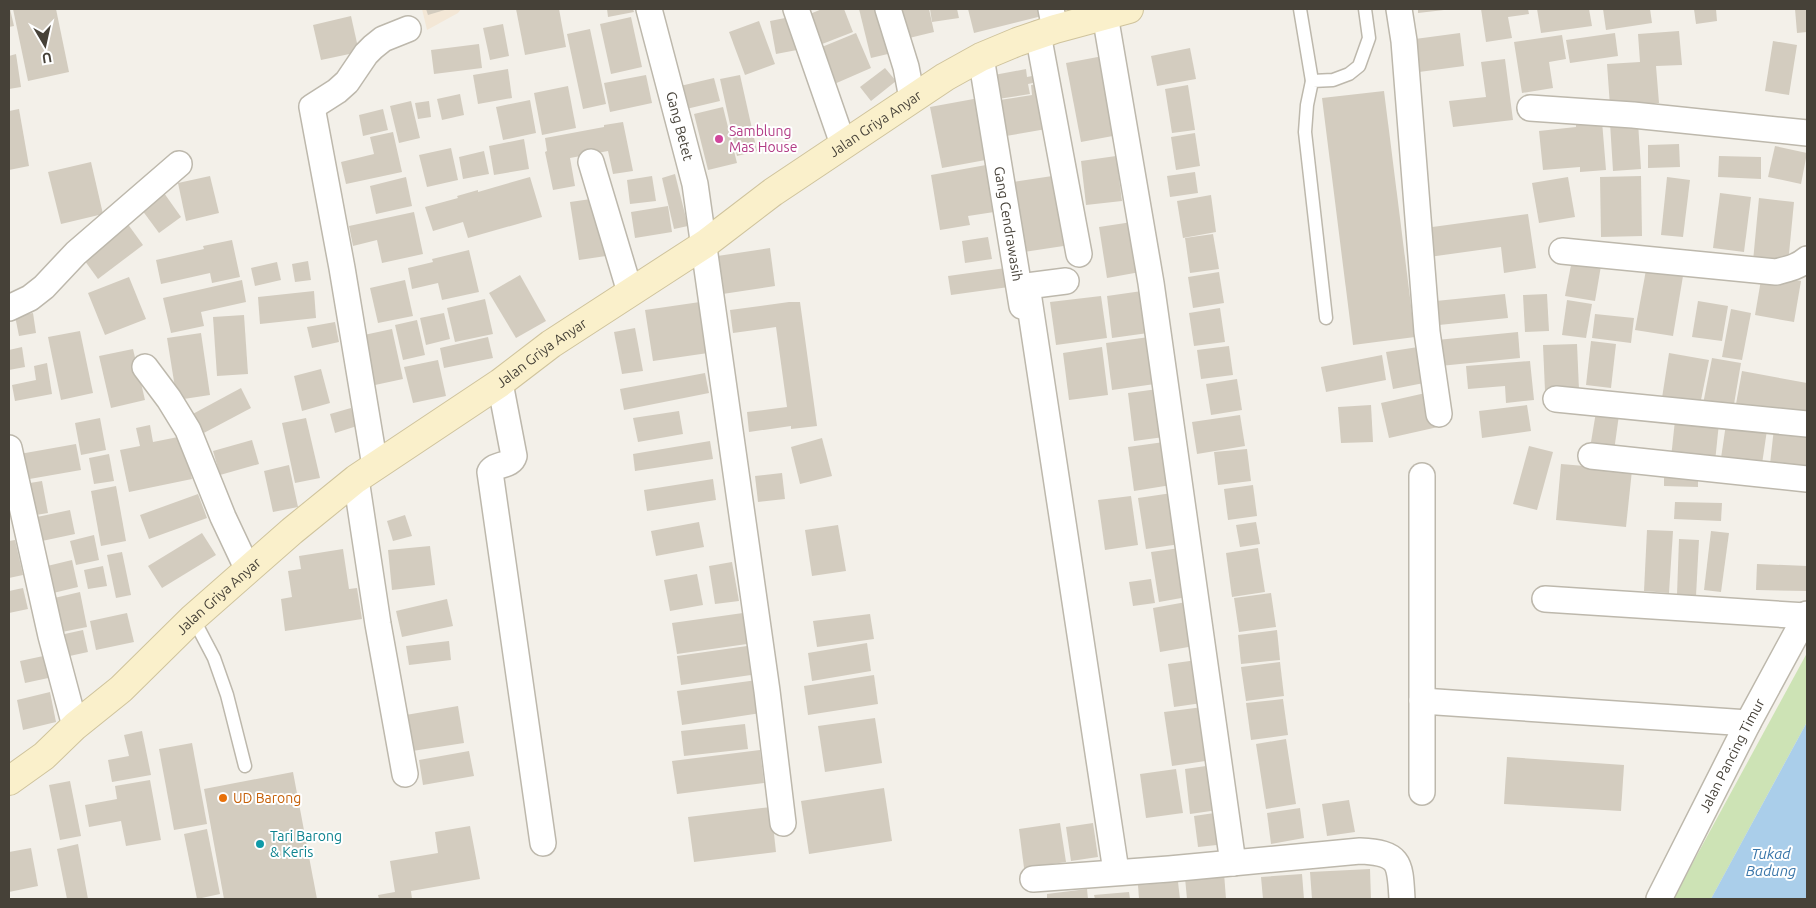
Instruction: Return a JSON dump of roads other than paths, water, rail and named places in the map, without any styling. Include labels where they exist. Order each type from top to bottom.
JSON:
[{"type":"street","name":"Gang Betet","points":[[650,9],[695,184],[705,244],[728,422],[767,691],[783,823]]},
{"type":"street","points":[[796,9],[843,144]]},
{"type":"street","points":[[888,9],[906,67],[912,98]]},
{"type":"street","points":[[1399,9],[1404,42],[1427,332],[1439,414]]},
{"type":"street","name":"Jalan Griya Anyar","points":[[9,781],[44,756],[75,726],[120,689],[193,618],[292,531],[365,472],[500,382],[551,344],[705,244],[773,192],[912,98],[981,57],[1048,24],[1117,12]]},
{"type":"street","points":[[1117,12],[1151,282],[1233,863]]},
{"type":"street","points":[[1048,24],[1079,254]]},
{"type":"street","points":[[405,774],[378,624],[365,472],[312,107],[337,91],[347,82],[373,47],[383,39],[408,29]]},
{"type":"street","name":"Gang Cendrawasih","points":[[981,57],[1007,207],[1035,391]]},
{"type":"street","points":[[1530,108],[1633,115],[1807,133]]},
{"type":"street","points":[[591,162],[630,292]]},
{"type":"street","points":[[9,308],[30,298],[44,287],[76,253],[179,164]]},
{"type":"street","points":[[1562,250],[1776,272],[1802,264],[1807,259]]},
{"type":"street","points":[[1066,281],[1027,286],[1116,871]]},
{"type":"street","points":[[145,367],[169,399],[188,430],[223,517],[248,570]]},
{"type":"street","points":[[500,382],[514,459],[511,462],[493,468],[490,472],[543,843]]},
{"type":"street","points":[[1556,399],[1807,424]]},
{"type":"street","points":[[9,448],[51,636],[75,726]]},
{"type":"street","points":[[1591,456],[1807,479]]},
{"type":"street","points":[[1422,476],[1422,792]]},
{"type":"street","points":[[1545,599],[1806,615]]},
{"type":"street","name":"Jalan Pancing Timur","points":[[1659,899],[1748,723],[1806,615]]},
{"type":"street","points":[[1422,701],[1748,723]]},
{"type":"street","points":[[1033,878],[1233,863],[1360,851],[1377,852],[1396,861],[1401,869],[1402,899]]},
{"type":"lane","points":[[1300,9],[1312,81],[1307,105],[1305,132],[1326,318]]},
{"type":"lane","points":[[1312,81],[1333,80],[1349,74],[1359,66],[1369,38],[1365,9]]},
{"type":"lane","points":[[193,618],[214,658],[227,695],[245,766]]},
{"type":"water","name":"Tukad Badung","points":[[1807,722],[1807,899],[1711,899],[1712,897]]},
{"type":"place","name":"Samblung Mas House","points":[[719,139]]},
{"type":"place","name":"UD Barong","points":[[223,798]]},
{"type":"place","name":"Tari Barong & Keris","points":[[260,844]]}]
